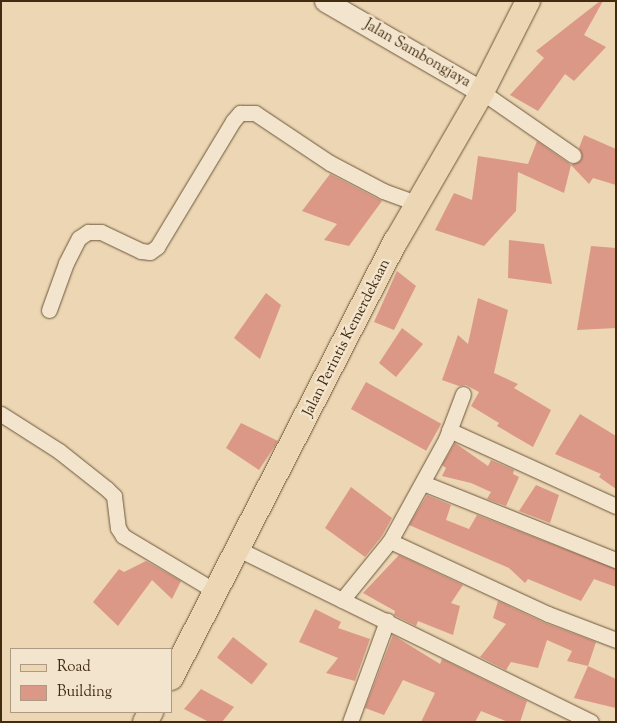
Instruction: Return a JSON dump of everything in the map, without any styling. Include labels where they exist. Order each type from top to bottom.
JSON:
[{"type":"main road","name":"Jalan Perintis Kemerdekaan","points":[[172,676],[236,548],[396,241],[482,92],[528,1]]},
{"type":"street","name":"Jalan Sambongjaya","points":[[325,1],[482,92]]},
{"type":"street","points":[[482,92],[573,155]]},
{"type":"street","points":[[49,310],[66,263],[79,238],[88,232],[101,232],[141,251],[150,252],[157,247],[233,121],[240,113],[254,113],[330,163],[383,192],[418,204]]},
{"type":"street","points":[[342,600],[390,541],[423,483],[449,430],[463,394]]},
{"type":"street","points":[[1,414],[59,451],[108,489],[114,496],[118,528],[123,536],[216,591]]},
{"type":"street","points":[[449,430],[616,506]]},
{"type":"street","points":[[423,483],[616,560]]},
{"type":"street","points":[[390,541],[548,614],[616,640]]},
{"type":"street","points":[[236,548],[591,722]]},
{"type":"street","points":[[350,722],[386,622]]},
{"type":"building","points":[[600,1],[603,1],[584,35],[606,47],[574,81],[565,74],[538,111],[510,95],[544,58],[536,51]]},
{"type":"building","points":[[584,135],[616,149],[616,185],[593,178],[589,184],[571,165],[581,160],[582,155],[579,148]]},
{"type":"building","points":[[537,141],[571,165],[564,193],[518,172],[516,211],[484,246],[435,230],[454,193],[472,200],[478,156],[528,164]]},
{"type":"building","points":[[330,174],[382,201],[349,246],[324,240],[337,224],[302,211]]},
{"type":"building","points":[[509,240],[544,244],[552,284],[508,278]]},
{"type":"building","points":[[591,246],[616,248],[616,328],[577,330]]},
{"type":"building","points":[[397,271],[416,286],[394,330],[374,322]]},
{"type":"building","points":[[266,293],[281,305],[260,359],[234,338]]},
{"type":"building","points":[[478,298],[508,310],[494,373],[518,384],[514,388],[551,410],[533,447],[497,426],[499,423],[471,406],[479,392],[466,385],[459,386],[442,380],[458,335],[468,344]]},
{"type":"building","points":[[402,328],[423,344],[396,377],[379,363]]},
{"type":"building","points":[[366,382],[441,424],[426,451],[351,409]]},
{"type":"building","points":[[580,414],[616,436],[616,489],[599,477],[601,474],[555,454]]},
{"type":"building","points":[[241,423],[278,441],[259,470],[226,448]]},
{"type":"building","points":[[455,443],[488,466],[491,460],[514,470],[513,474],[519,477],[506,506],[487,499],[491,492],[471,483],[442,476],[446,468],[442,465]]},
{"type":"building","points":[[536,485],[559,495],[550,523],[519,511]]},
{"type":"building","points":[[351,487],[392,518],[382,536],[365,557],[325,528]]},
{"type":"building","points":[[427,495],[451,505],[446,520],[469,529],[477,515],[616,569],[616,587],[594,579],[581,601],[528,579],[525,583],[509,568],[409,525]]},
{"type":"building","points":[[399,555],[463,585],[451,603],[460,606],[453,635],[418,621],[416,626],[394,615],[395,611],[363,593]]},
{"type":"building","points":[[146,561],[181,581],[172,599],[152,580],[118,626],[93,602],[119,569],[124,572]]},
{"type":"building","points":[[498,601],[545,623],[596,642],[588,666],[567,661],[572,651],[547,640],[538,668],[511,662],[506,670],[480,657],[506,624],[493,618]]},
{"type":"building","points":[[315,609],[341,622],[338,628],[370,639],[355,681],[326,673],[338,658],[299,642]]},
{"type":"building","points":[[393,635],[440,664],[442,659],[527,701],[520,722],[508,722],[481,711],[475,722],[421,722],[435,693],[403,680],[384,715],[365,708]]},
{"type":"building","points":[[233,637],[268,664],[252,685],[217,657]]},
{"type":"building","points":[[588,666],[616,679],[616,708],[574,698]]},
{"type":"building","points":[[201,689],[234,707],[222,722],[209,722],[184,709]]}]
